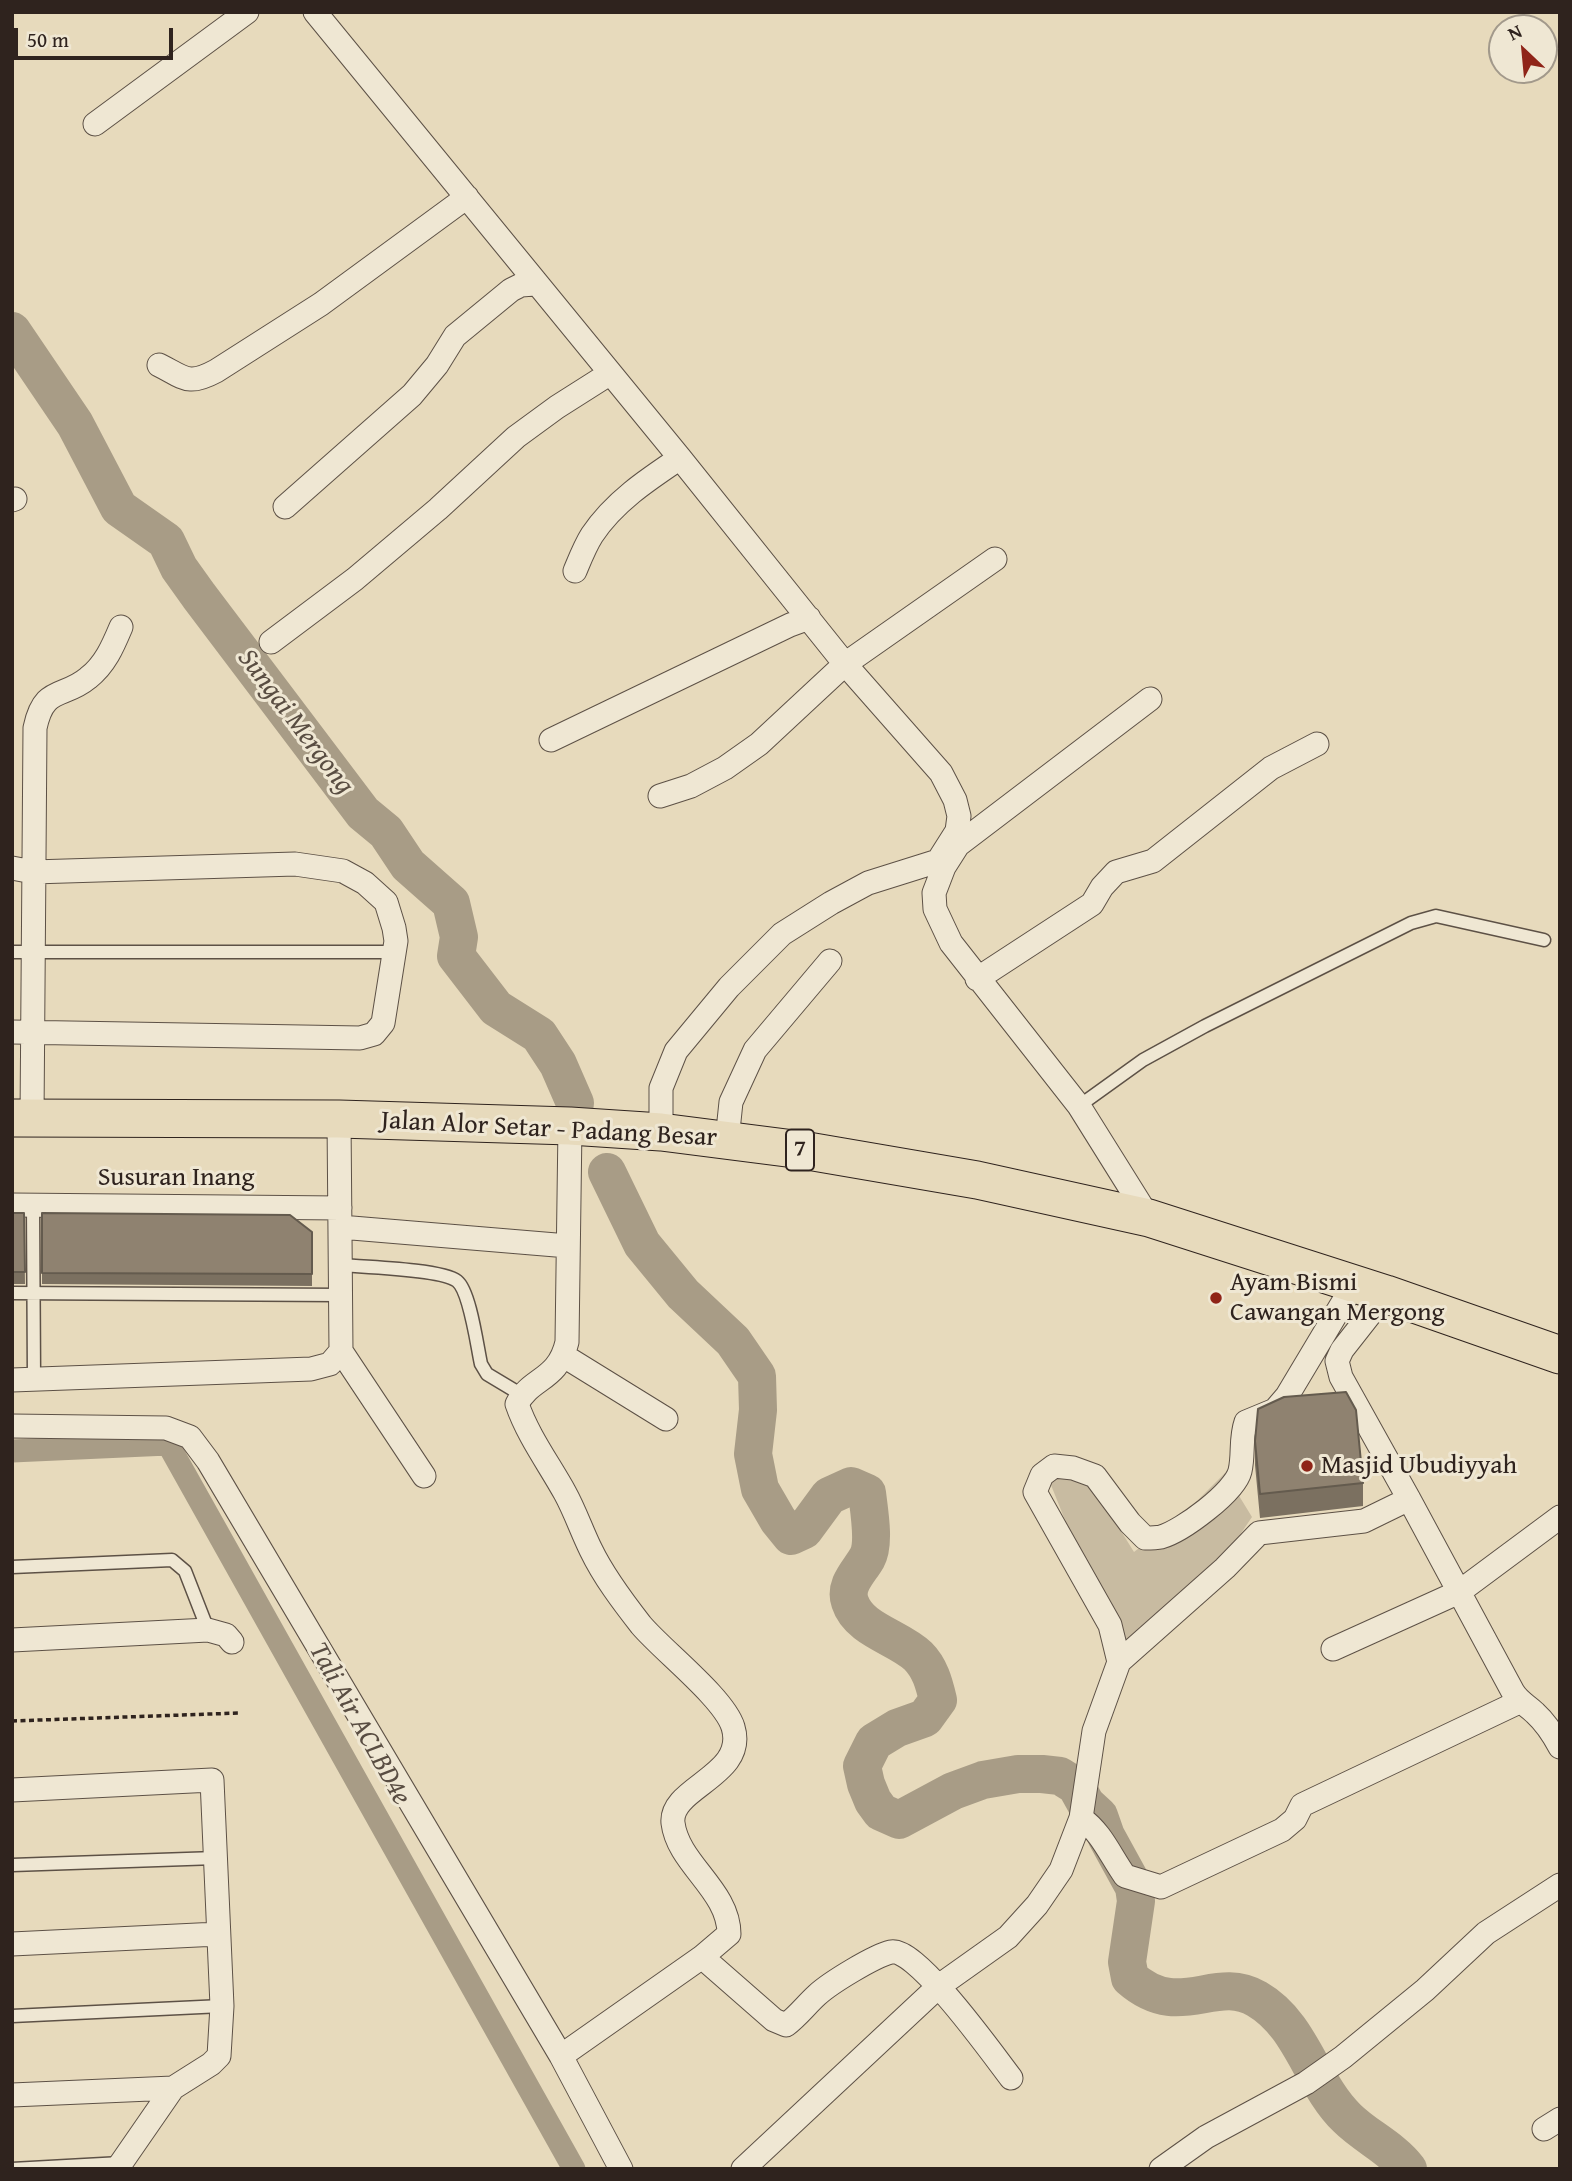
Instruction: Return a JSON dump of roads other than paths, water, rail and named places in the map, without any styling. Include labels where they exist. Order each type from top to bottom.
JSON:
[{"type":"main road","name":"Jalan Alor Setar - Padang Besar","points":[[22,1118],[339,1119],[570,1126],[661,1132],[802,1150],[977,1180],[1149,1218],[1370,1289],[1560,1355]]},
{"type":"street","points":[[95,124],[247,12]]},
{"type":"street","points":[[315,12],[845,664],[941,773],[959,816],[957,831],[938,861],[935,909],[951,943],[977,979],[1079,1106],[1149,1218]]},
{"type":"street","points":[[159,365],[187,379],[198,381],[321,304],[467,197]]},
{"type":"street","points":[[285,507],[412,395],[437,365],[455,336],[511,290],[521,285],[535,284]]},
{"type":"street","points":[[271,642],[355,579],[438,509],[516,437],[609,374]]},
{"type":"street","points":[[575,571],[590,537],[617,505],[648,479],[680,458]]},
{"type":"street","points":[[660,796],[691,786],[760,744],[845,664],[995,559]]},
{"type":"street","points":[[551,740],[809,618]]},
{"type":"street","points":[[22,1118],[23,870],[38,712],[49,697],[86,681],[100,667],[121,627]]},
{"type":"street","points":[[934,893],[944,867],[958,845],[1150,699]]},
{"type":"street","points":[[977,979],[1091,904],[1116,872],[1153,861],[1270,768],[1317,744]]},
{"type":"street","points":[[661,1132],[661,1088],[676,1051],[729,987],[782,934],[868,883],[938,861]]},
{"type":"street","points":[[22,1032],[360,1038],[374,1034],[383,1023],[396,941],[386,902],[365,883],[343,871],[295,864],[23,870]]},
{"type":"street","points":[[727,1140],[731,1102],[755,1050],[830,961]]},
{"type":"street","points":[[339,1119],[341,1351],[424,1476]]},
{"type":"street","points":[[561,2056],[702,1957],[729,1934],[729,1920],[719,1899],[676,1837],[673,1819],[677,1806],[726,1764],[736,1747],[733,1726],[714,1698],[643,1627],[622,1600],[592,1552],[567,1496],[522,1419],[517,1404],[522,1395],[552,1373],[564,1356],[567,1342],[570,1126]]},
{"type":"street","name":"Susuran Inang","points":[[23,1205],[340,1218],[568,1245]]},
{"type":"street","points":[[1370,1289],[1337,1361],[1341,1377],[1519,1702],[1533,1710],[1551,1730],[1560,1747]]},
{"type":"street","points":[[1119,1662],[1110,1625],[1035,1492],[1042,1475],[1054,1465],[1095,1476],[1144,1538],[1161,1537],[1188,1523],[1226,1492],[1240,1473],[1241,1438],[1246,1422],[1275,1410],[1370,1289]]},
{"type":"street","points":[[23,1380],[311,1369],[330,1364],[341,1351]]},
{"type":"street","points":[[564,1356],[666,1419]]},
{"type":"street","points":[[12,1426],[166,1428],[190,1437],[215,1473],[561,2056],[621,2169]]},
{"type":"street","points":[[743,2169],[939,1986],[1008,1937],[1037,1905],[1060,1870],[1082,1814],[1094,1731],[1119,1662],[1225,1568],[1259,1533],[1364,1521],[1409,1499]]},
{"type":"street","points":[[1333,1649],[1459,1592],[1560,1517]]},
{"type":"street","points":[[12,1640],[208,1630],[226,1636],[232,1642]]},
{"type":"street","points":[[1082,1814],[1136,1880],[1161,1887],[1282,1830],[1295,1819],[1303,1805],[1519,1702]]},
{"type":"street","points":[[12,1790],[212,1780],[222,2006],[219,2056],[173,2088],[119,2166]]},
{"type":"street","points":[[1161,2169],[1206,2137],[1306,2083],[1343,2057],[1425,1990],[1486,1933],[1560,1885]]},
{"type":"street","points":[[12,1944],[218,1934]]},
{"type":"street","points":[[702,1957],[766,2014],[786,2025],[819,1993],[853,1971],[895,1951],[905,1954],[939,1986],[1011,2078]]},
{"type":"street","points":[[12,2095],[173,2088]]},
{"type":"lane","points":[[1079,1106],[1143,1060],[1411,923],[1436,916],[1544,940]]},
{"type":"lane","points":[[22,952],[393,952]]},
{"type":"lane","points":[[23,1205],[34,1293],[23,1380]]},
{"type":"lane","points":[[340,1265],[440,1274],[457,1281],[465,1292],[481,1364],[487,1374],[522,1395]]},
{"type":"lane","points":[[12,1293],[340,1295]]},
{"type":"lane","points":[[12,1567],[172,1560],[185,1571],[208,1630]]},
{"type":"lane","points":[[12,1866],[216,1858]]},
{"type":"lane","points":[[12,2016],[222,2006]]},
{"type":"lane","points":[[12,2169],[119,2166]]},
{"type":"waterway","name":"Sungai Mergong","points":[[12,331],[75,424],[119,508],[166,541],[179,568],[199,596],[363,813],[386,832],[408,865],[451,903],[459,937],[456,956],[496,1008],[539,1035],[558,1064],[575,1103]]},
{"type":"waterway","name":"Sungai Mergong","points":[[607,1172],[642,1244],[683,1294],[733,1341],[757,1376],[758,1410],[753,1454],[760,1489],[778,1520],[791,1536],[804,1530],[829,1496],[851,1486],[867,1493],[871,1544],[867,1558],[851,1584],[850,1602],[862,1620],[918,1656],[929,1671],[938,1700],[925,1718],[897,1728],[874,1742],[862,1766],[873,1801],[881,1812],[899,1820],[953,1791],[983,1780],[1018,1774],[1060,1776],[1076,1786],[1086,1804],[1099,1816],[1106,1836],[1134,1887],[1136,1901],[1127,1962],[1130,1978],[1148,1991],[1165,1996],[1181,1997],[1226,1991],[1257,1999],[1285,2024],[1324,2088],[1347,2118],[1394,2154],[1408,2169]]},
{"type":"waterway","name":"Tali Air ACLBD4e","points":[[12,1451],[168,1444],[574,2169]]},
{"type":"place","name":"Ayam Bismi Cawangan Mergong","points":[[1216,1298]]},
{"type":"place","name":"Masjid Ubudiyyah","points":[[1307,1466]]}]
